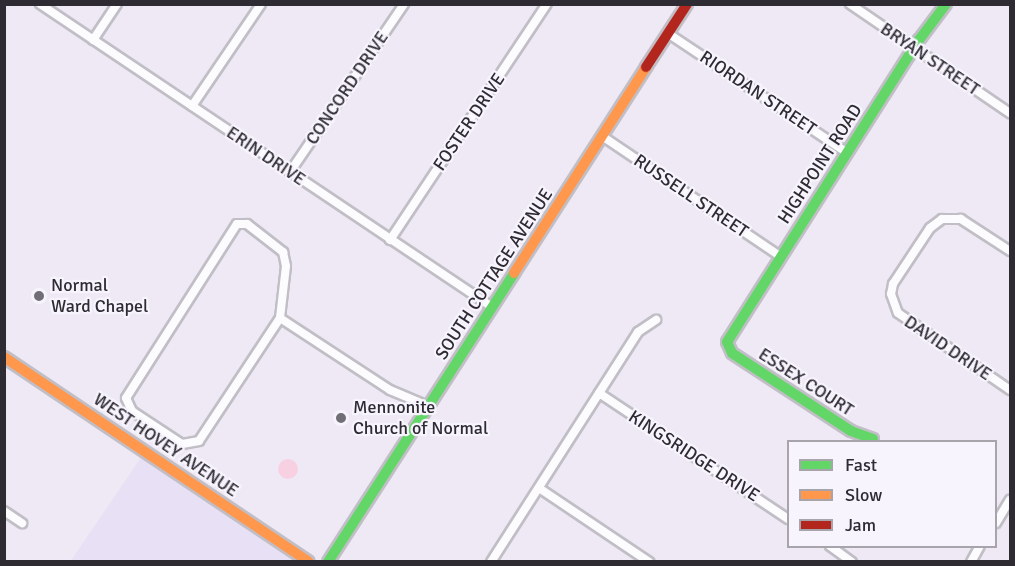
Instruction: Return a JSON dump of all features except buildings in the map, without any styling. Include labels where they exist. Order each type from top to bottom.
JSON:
[{"type":"street","name":"ERIN DRIVE","points":[[40,4],[492,307]]},
{"type":"street","points":[[93,40],[117,4]]},
{"type":"street","points":[[192,106],[261,4]]},
{"type":"street","name":"CONCORD DRIVE","points":[[290,172],[404,4]]},
{"type":"street","name":"FOSTER DRIVE","points":[[390,240],[547,4]]},
{"type":"street","name":"SOUTH COTTAGE AVENUE","points":[[328,561],[687,4]]},
{"type":"street","name":"BRYAN STREET","points":[[850,4],[1011,113]]},
{"type":"street","name":"HIGHPOINT ROAD","points":[[728,344],[780,256],[846,153],[914,48],[946,4]]},
{"type":"street","name":"RIORDAN STREET","points":[[669,34],[846,153]]},
{"type":"street","name":"RUSSELL STREET","points":[[602,136],[780,256]]},
{"type":"street","name":"DAVID DRIVE","points":[[1011,251],[961,219],[947,217],[930,228],[892,284],[891,301],[898,314],[1011,390]]},
{"type":"street","points":[[237,224],[247,225],[283,252],[286,266],[280,318],[195,444],[182,444],[128,405],[129,389],[237,224]]},
{"type":"street","points":[[280,318],[390,390],[428,406]]},
{"type":"street","points":[[491,561],[638,332],[656,320]]},
{"type":"street","name":"ESSEX COURT","points":[[728,344],[732,353],[851,431],[873,440]]},
{"type":"street","name":"WEST HOVEY AVENUE","points":[[4,357],[309,561]]},
{"type":"street","name":"KINGSRIDGE DRIVE","points":[[599,393],[787,518]]},
{"type":"street","points":[[538,488],[649,561]]},
{"type":"street","points":[[997,521],[1011,500]]},
{"type":"street","points":[[4,511],[22,523]]},
{"type":"street","points":[[833,548],[852,561]]},
{"type":"street","points":[[971,561],[979,548]]},
{"type":"shaded area","points":[[142,456],[298,561],[70,562]]},
{"type":"shaded area","points":[[288,459],[295,462],[298,469],[295,476],[288,479],[281,476],[278,469],[281,462]]},
{"type":"traffic: fast","points":[[873,439],[851,431],[732,353],[727,342],[919,40],[946,4]]},
{"type":"traffic: fast","points":[[328,562],[514,273]]},
{"type":"traffic: slow","points":[[514,273],[646,67]]},
{"type":"traffic: slow","points":[[4,357],[309,562]]},
{"type":"traffic: jam","points":[[646,67],[687,4]]},
{"type":"place","name":"Normal Ward Chapel","points":[[39,296]]},
{"type":"place","name":"Mennonite Church of Normal","points":[[341,418]]}]
